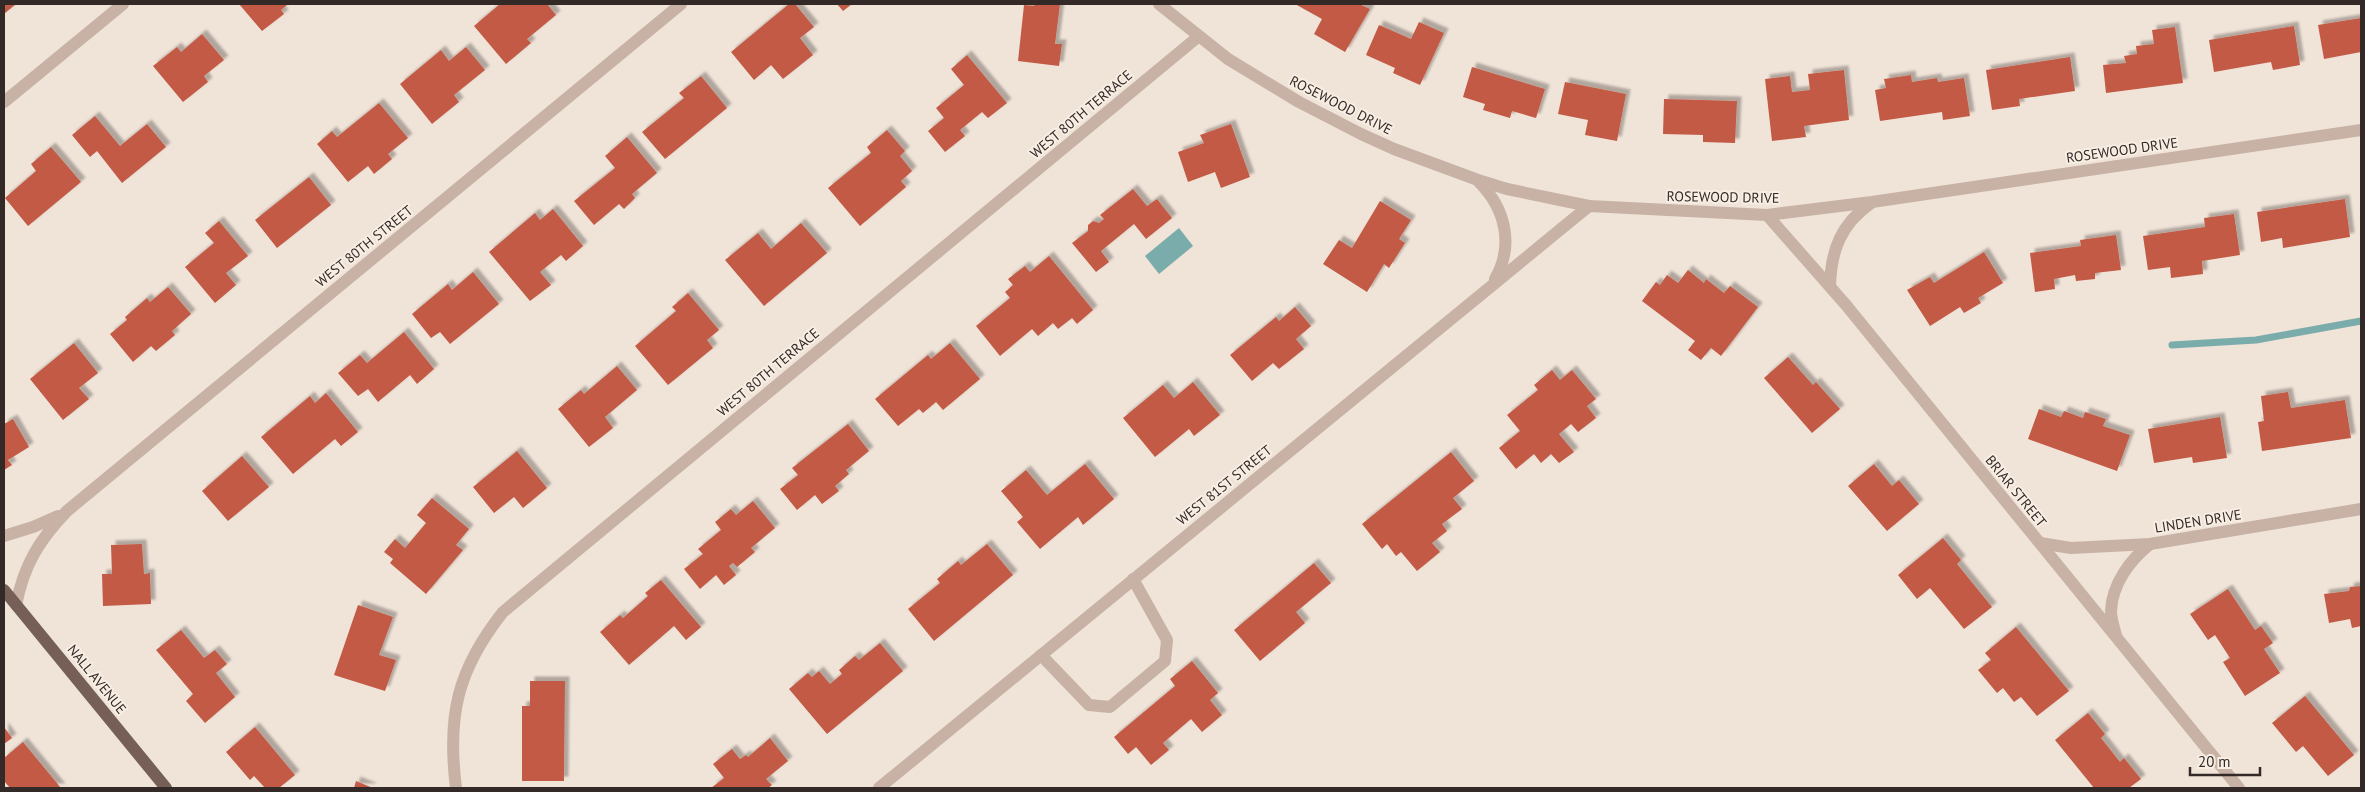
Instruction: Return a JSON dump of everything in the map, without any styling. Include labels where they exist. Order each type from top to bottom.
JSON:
[{"type":"main road","name":"NALL AVENUE","points":[[4,590],[166,788]]},
{"type":"street","points":[[4,102],[123,4]]},
{"type":"street","name":"WEST 80TH STREET","points":[[16,605],[30,557],[50,528],[67,511],[681,4]]},
{"type":"street","name":"ROSEWOOD DRIVE","points":[[1159,4],[1228,59],[1298,102],[1394,149],[1507,189],[1589,206],[1767,215],[1872,202],[2361,130]]},
{"type":"street","name":"WEST 80TH TERRACE","points":[[456,788],[452,745],[453,721],[462,680],[482,638],[503,612],[1199,36]]},
{"type":"street","points":[[1478,180],[1498,205],[1506,237],[1506,252],[1502,267],[1492,285]]},
{"type":"street","points":[[1830,286],[1831,263],[1838,242],[1855,214],[1872,202]]},
{"type":"street","name":"WEST 81ST STREET","points":[[879,788],[1589,206]]},
{"type":"street","name":"BRIAR STREET","points":[[1767,215],[1830,286],[2240,788]]},
{"type":"street","name":"LINDEN DRIVE","points":[[2040,543],[2083,548],[2150,544],[2361,510]]},
{"type":"street","name":"WEST 80TH STREET","points":[[4,536],[33,527],[67,511]]},
{"type":"street","points":[[2117,639],[2111,613],[2118,584],[2132,560],[2150,544]]},
{"type":"street","points":[[1041,655],[1089,705],[1110,708],[1165,661],[1167,640],[1133,579]]},
{"type":"water","points":[[1179,228],[1193,246],[1159,274],[1145,256]]},
{"type":"building","points":[[4,4],[16,4],[4,14]]},
{"type":"building","points":[[239,4],[288,4],[281,10],[284,14],[262,31]]},
{"type":"building","points":[[500,4],[547,4],[556,15],[527,39],[531,43],[506,64],[474,26]]},
{"type":"building","points":[[789,4],[795,4],[814,27],[800,38],[813,55],[783,79],[771,65],[754,80],[731,52]]},
{"type":"building","points":[[837,4],[852,4],[843,11]]},
{"type":"building","points":[[1035,4],[1060,4],[1055,44],[1062,44],[1059,66],[1018,61],[1024,5],[1034,6]]},
{"type":"building","points":[[1295,4],[1359,4],[1370,9],[1345,52],[1314,34],[1322,19]]},
{"type":"building","points":[[2361,18],[2361,52],[2324,59],[2318,25]]},
{"type":"building","points":[[1419,22],[1444,33],[1420,85],[1393,73],[1395,68],[1366,55],[1379,25],[1411,39]]},
{"type":"building","points":[[2294,26],[2300,65],[2273,70],[2271,62],[2214,72],[2209,40]]},
{"type":"building","points":[[2175,27],[2183,83],[2106,93],[2103,65],[2126,63],[2124,56],[2137,54],[2136,46],[2154,44],[2152,30]]},
{"type":"building","points":[[202,34],[224,60],[204,76],[208,82],[183,102],[153,66],[177,47],[181,52]]},
{"type":"building","points":[[466,47],[485,70],[454,95],[459,102],[432,124],[400,84],[441,50],[449,61]]},
{"type":"building","points":[[967,55],[1007,103],[988,118],[982,112],[960,130],[965,136],[945,152],[928,131],[944,118],[936,108],[964,85],[951,69]]},
{"type":"building","points":[[2070,57],[2075,91],[2019,99],[2020,106],[1992,110],[1986,70]]},
{"type":"building","points":[[1472,67],[1545,89],[1536,118],[1512,111],[1510,118],[1483,110],[1485,104],[1463,97]]},
{"type":"building","points":[[1844,70],[1849,120],[1804,126],[1806,137],[1772,141],[1765,79],[1790,76],[1792,92],[1810,90],[1808,74]]},
{"type":"building","points":[[1911,75],[1912,82],[1937,78],[1938,82],[1964,78],[1970,116],[1943,120],[1942,112],[1880,121],[1875,90],[1886,88],[1884,79]]},
{"type":"building","points":[[701,76],[727,108],[665,159],[642,132],[684,98],[679,93]]},
{"type":"building","points":[[1565,82],[1626,94],[1617,141],[1585,135],[1588,120],[1558,114]]},
{"type":"building","points":[[1664,99],[1737,101],[1735,143],[1703,142],[1703,135],[1663,134]]},
{"type":"building","points":[[379,103],[408,138],[388,154],[392,159],[374,174],[368,166],[348,182],[317,144],[332,131],[337,137]]},
{"type":"building","points":[[95,116],[120,146],[147,124],[166,147],[122,183],[97,151],[90,157],[72,135]]},
{"type":"building","points":[[1231,124],[1250,177],[1221,188],[1215,172],[1188,182],[1178,152],[1204,143],[1200,135]]},
{"type":"building","points":[[887,130],[905,151],[900,156],[912,171],[901,181],[906,187],[860,226],[828,188],[871,153],[867,147]]},
{"type":"building","points":[[627,137],[657,173],[632,194],[635,198],[624,209],[619,204],[594,225],[574,201],[615,168],[605,156]]},
{"type":"building","points":[[51,147],[81,182],[28,226],[5,198],[36,171],[31,164]]},
{"type":"building","points":[[309,177],[331,205],[277,248],[255,220]]},
{"type":"building","points":[[1133,189],[1147,206],[1157,199],[1172,218],[1146,239],[1134,224],[1101,251],[1109,262],[1096,272],[1072,243],[1088,231],[1088,225],[1093,221],[1099,223],[1104,219],[1100,215]]},
{"type":"building","points":[[2345,199],[2350,237],[2283,248],[2282,238],[2261,242],[2257,212]]},
{"type":"building","points":[[1380,201],[1411,220],[1399,239],[1405,243],[1389,268],[1384,264],[1367,292],[1323,264],[1339,240],[1352,248]]},
{"type":"building","points":[[553,209],[583,246],[566,261],[561,255],[540,272],[551,285],[530,301],[489,252],[535,213],[540,220]]},
{"type":"building","points":[[2234,214],[2240,255],[2202,261],[2203,274],[2171,278],[2170,267],[2148,270],[2143,236],[2205,227],[2204,218]]},
{"type":"building","points":[[219,221],[248,256],[226,273],[236,285],[215,303],[185,267],[214,243],[205,233]]},
{"type":"building","points":[[801,223],[827,253],[764,306],[725,260],[758,233],[771,249]]},
{"type":"building","points":[[2116,235],[2121,270],[2095,273],[2095,279],[2076,281],[2075,275],[2054,279],[2055,289],[2035,292],[2030,253],[2081,246],[2080,240]]},
{"type":"building","points":[[1984,252],[2003,283],[1978,298],[1981,303],[1964,313],[1960,307],[1930,326],[1907,290],[1930,277],[1934,283]]},
{"type":"building","points":[[1049,256],[1093,310],[1077,324],[1072,318],[1058,329],[1053,323],[1038,336],[1032,329],[1000,356],[976,326],[1010,298],[1005,292],[1013,285],[1008,279],[1025,266],[1030,272]]},
{"type":"building","points":[[1688,270],[1704,283],[1706,279],[1724,293],[1730,286],[1758,307],[1721,356],[1711,348],[1701,360],[1688,350],[1695,341],[1642,301],[1656,282],[1660,285],[1667,275],[1678,283]]},
{"type":"building","points":[[473,272],[499,304],[450,344],[440,332],[431,338],[412,314],[448,284],[452,290]]},
{"type":"building","points":[[168,287],[191,314],[172,331],[175,335],[156,351],[151,346],[133,362],[110,334],[127,320],[125,317],[147,298],[150,302]]},
{"type":"building","points":[[688,293],[719,330],[707,340],[713,348],[668,385],[635,346],[676,311],[672,307]]},
{"type":"building","points":[[1295,307],[1311,326],[1296,339],[1304,349],[1279,369],[1273,363],[1252,381],[1230,355],[1276,317],[1279,321]]},
{"type":"building","points":[[404,332],[434,369],[417,384],[410,375],[378,402],[368,389],[358,396],[338,373],[360,355],[367,363]]},
{"type":"building","points":[[74,343],[98,373],[79,388],[89,399],[63,420],[30,379]]},
{"type":"building","points":[[950,343],[980,379],[943,410],[936,402],[923,413],[919,409],[898,426],[875,399],[928,355],[931,359]]},
{"type":"building","points":[[1788,357],[1813,385],[1816,382],[1840,409],[1812,433],[1764,378]]},
{"type":"building","points":[[617,366],[637,390],[605,417],[613,428],[589,447],[558,409],[581,390],[584,394]]},
{"type":"building","points":[[1552,370],[1560,380],[1572,370],[1596,399],[1587,406],[1596,418],[1578,432],[1571,424],[1559,434],[1574,452],[1559,463],[1551,454],[1541,463],[1534,454],[1516,469],[1499,448],[1520,431],[1507,415],[1538,390],[1534,385]]},
{"type":"building","points":[[1193,382],[1220,415],[1194,436],[1189,429],[1155,457],[1123,418],[1163,385],[1174,398]]},
{"type":"building","points":[[2288,392],[2291,408],[2345,400],[2351,438],[2262,451],[2258,422],[2264,421],[2261,396]]},
{"type":"building","points":[[326,393],[358,432],[341,446],[335,439],[293,474],[261,437],[310,396],[315,403]]},
{"type":"building","points":[[2039,409],[2061,417],[2064,411],[2083,418],[2085,412],[2106,419],[2103,426],[2130,435],[2117,471],[2028,439]]},
{"type":"building","points":[[2220,417],[2227,458],[2193,463],[2192,457],[2154,463],[2148,429]]},
{"type":"building","points":[[13,419],[29,447],[8,460],[12,465],[4,470],[4,424]]},
{"type":"building","points":[[848,424],[869,451],[846,470],[849,474],[835,486],[839,491],[822,504],[815,495],[797,510],[780,489],[798,475],[792,468]]},
{"type":"building","points":[[517,451],[547,488],[523,508],[514,497],[494,513],[473,487]]},
{"type":"building","points":[[1451,452],[1474,481],[1453,498],[1462,509],[1442,524],[1447,531],[1432,543],[1440,552],[1417,571],[1401,552],[1396,556],[1387,544],[1382,549],[1362,524]]},
{"type":"building","points":[[242,456],[269,487],[228,521],[202,491]]},
{"type":"building","points":[[1085,464],[1114,499],[1083,525],[1078,517],[1040,549],[1017,522],[1023,517],[1001,491],[1026,470],[1047,495]]},
{"type":"building","points":[[1874,464],[1892,486],[1899,480],[1919,504],[1887,531],[1848,486]]},
{"type":"building","points":[[432,498],[469,529],[456,545],[463,550],[426,594],[390,563],[393,559],[384,552],[395,539],[405,548],[426,523],[417,515]]},
{"type":"building","points":[[753,501],[775,528],[751,548],[755,552],[737,567],[733,563],[729,566],[736,575],[724,585],[716,575],[700,589],[684,569],[703,554],[698,549],[721,530],[715,522],[731,509],[736,515]]},
{"type":"building","points":[[1943,538],[1961,560],[1957,564],[1992,607],[1964,629],[1930,588],[1917,599],[1898,575]]},
{"type":"building","points":[[142,544],[144,574],[150,573],[151,604],[103,606],[102,574],[112,574],[111,545]]},
{"type":"building","points":[[987,544],[1013,575],[934,641],[908,609],[940,583],[937,579],[958,561],[961,565]]},
{"type":"building","points":[[1314,563],[1331,583],[1296,612],[1305,623],[1260,661],[1234,630]]},
{"type":"building","points":[[661,580],[701,627],[686,640],[674,626],[629,665],[600,632],[620,615],[623,618],[648,596],[645,593]]},
{"type":"building","points":[[2361,586],[2361,626],[2352,628],[2350,619],[2329,623],[2324,594],[2349,591],[2350,587]]},
{"type":"building","points":[[2228,589],[2255,630],[2261,626],[2273,643],[2264,649],[2280,673],[2245,696],[2223,662],[2230,658],[2215,635],[2208,640],[2190,614]]},
{"type":"building","points":[[358,605],[393,617],[379,655],[396,660],[385,691],[334,675]]},
{"type":"building","points":[[2016,627],[2069,691],[2037,716],[2021,697],[2014,702],[2003,688],[1997,693],[1978,670],[1991,660],[1985,653]]},
{"type":"building","points":[[181,630],[204,658],[215,650],[227,664],[216,673],[235,697],[205,723],[186,701],[193,694],[156,650]]},
{"type":"building","points":[[880,643],[903,671],[827,734],[789,689],[808,673],[812,677],[819,671],[830,684],[842,674],[839,670],[855,656],[859,660]]},
{"type":"building","points":[[1192,661],[1218,693],[1210,700],[1222,715],[1202,732],[1191,719],[1163,743],[1169,750],[1151,765],[1136,747],[1128,754],[1114,737],[1175,686],[1170,679]]},
{"type":"building","points":[[530,681],[565,681],[564,781],[522,781],[522,706],[530,706]]},
{"type":"building","points":[[2305,696],[2354,755],[2328,776],[2303,746],[2296,752],[2272,723]]},
{"type":"building","points":[[2088,713],[2105,734],[2101,738],[2120,762],[2124,758],[2141,779],[2129,788],[2094,788],[2055,740]]},
{"type":"building","points":[[4,727],[12,738],[4,744]]},
{"type":"building","points":[[255,727],[295,775],[279,788],[265,788],[254,776],[250,780],[226,752]]},
{"type":"building","points":[[770,738],[788,761],[766,779],[772,785],[768,788],[711,788],[724,778],[713,764],[732,749],[740,759],[746,755],[748,757]]},
{"type":"building","points":[[23,742],[61,788],[10,788],[4,781],[4,758]]},
{"type":"building","points":[[356,781],[373,788],[354,788]]},
{"type":"waterway","points":[[2172,345],[2256,340],[2361,321]]}]
